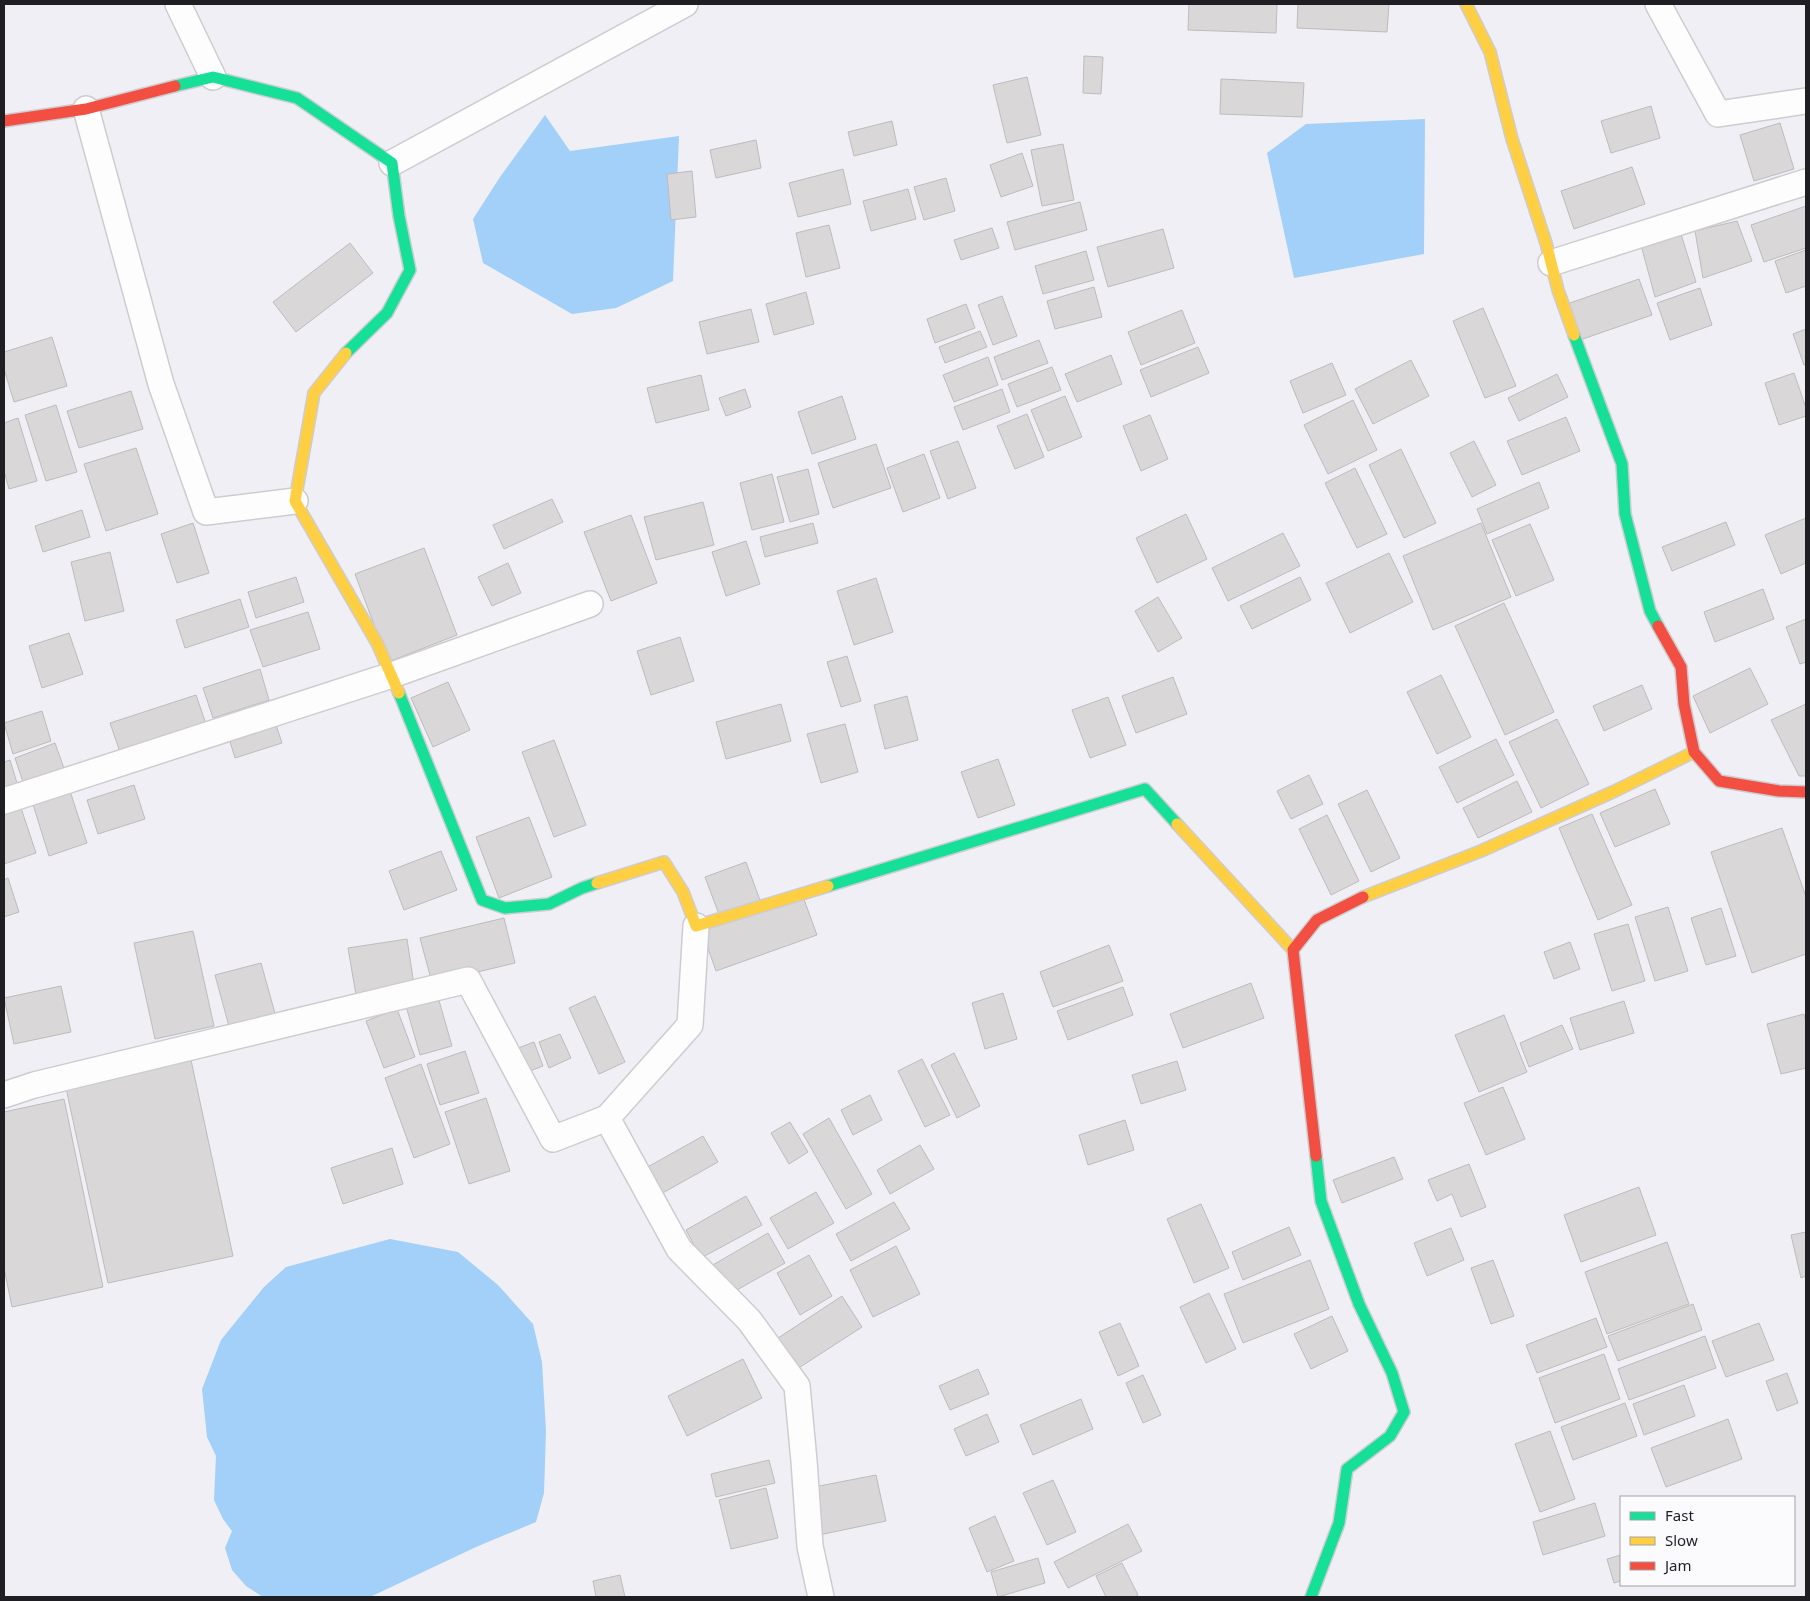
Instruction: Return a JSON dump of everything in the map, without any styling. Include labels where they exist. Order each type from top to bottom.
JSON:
[{"type":"street","points":[[178,4],[213,77]]},
{"type":"street","points":[[392,163],[685,4]]},
{"type":"street","points":[[1466,4],[1490,52],[1512,139],[1552,263],[1558,290],[1622,464],[1625,514],[1637,565],[1650,611],[1681,668],[1684,704],[1694,752],[1719,781],[1780,792],[1806,792]]},
{"type":"street","points":[[1658,4],[1718,114],[1806,101]]},
{"type":"street","points":[[4,121],[86,109],[213,77],[297,98],[392,163],[399,216],[410,270],[387,313],[346,352],[314,393],[295,501],[377,643],[392,675],[482,900],[505,908],[549,904],[582,888],[664,862],[678,881],[696,926],[690,1025],[607,1118],[553,1139],[468,980],[44,1082],[4,1095]]},
{"type":"street","points":[[86,109],[161,384],[206,512],[295,501]]},
{"type":"street","points":[[1552,263],[1806,182]]},
{"type":"street","points":[[4,801],[392,675],[590,604]]},
{"type":"street","points":[[1293,950],[1317,920],[1325,916],[1374,892],[1480,851],[1615,791],[1694,752]]},
{"type":"street","points":[[696,926],[1145,789],[1293,950],[1321,1200],[1359,1304],[1392,1373],[1404,1412],[1390,1436],[1347,1469],[1339,1523],[1311,1597]]},
{"type":"street","points":[[607,1118],[679,1249],[749,1320],[796,1386],[810,1546],[821,1597]]},
{"type":"water","points":[[545,115],[570,151],[679,136],[673,281],[616,308],[572,314],[483,263],[473,219],[500,177]]},
{"type":"water","points":[[1425,119],[1424,254],[1294,278],[1267,153],[1306,124]]},
{"type":"water","points":[[390,1239],[458,1252],[498,1285],[533,1324],[542,1362],[546,1431],[544,1493],[536,1522],[476,1547],[370,1597],[263,1597],[246,1586],[232,1570],[225,1548],[232,1531],[223,1519],[214,1500],[216,1456],[207,1437],[202,1389],[221,1340],[264,1287],[286,1267]]},
{"type":"building","points":[[1189,4],[1277,4],[1276,33],[1188,30]]},
{"type":"building","points":[[1298,4],[1389,4],[1387,32],[1297,28]]},
{"type":"building","points":[[1084,56],[1103,57],[1101,94],[1083,93]]},
{"type":"building","points":[[1027,77],[1041,135],[1007,143],[993,85]]},
{"type":"building","points":[[1221,79],[1304,83],[1302,117],[1220,114]]},
{"type":"building","points":[[1651,106],[1660,138],[1611,153],[1601,121]]},
{"type":"building","points":[[892,121],[897,145],[854,156],[848,132]]},
{"type":"building","points":[[1780,123],[1794,169],[1754,181],[1740,135]]},
{"type":"building","points":[[756,140],[761,168],[716,178],[710,150]]},
{"type":"building","points":[[1063,144],[1074,200],[1042,206],[1031,150]]},
{"type":"building","points":[[1022,153],[1033,186],[1001,197],[990,165]]},
{"type":"building","points":[[1632,167],[1645,204],[1574,229],[1561,191]]},
{"type":"building","points":[[843,169],[851,204],[798,217],[789,183]]},
{"type":"building","points":[[692,171],[696,217],[671,220],[667,174]]},
{"type":"building","points":[[946,178],[955,211],[924,220],[914,187]]},
{"type":"building","points":[[908,189],[916,219],[871,231],[863,201]]},
{"type":"building","points":[[1080,202],[1087,230],[1015,250],[1007,222]]},
{"type":"building","points":[[1806,206],[1806,248],[1764,262],[1751,225]]},
{"type":"building","points":[[1737,221],[1752,261],[1703,278],[1695,231]]},
{"type":"building","points":[[829,225],[840,268],[806,277],[796,233]]},
{"type":"building","points":[[992,228],[999,248],[961,260],[954,240]]},
{"type":"building","points":[[1163,229],[1174,268],[1108,287],[1097,247]]},
{"type":"building","points":[[1680,231],[1696,282],[1655,297],[1641,245]]},
{"type":"building","points":[[350,243],[373,273],[296,332],[273,302]]},
{"type":"building","points":[[1806,250],[1806,286],[1786,293],[1775,261]]},
{"type":"building","points":[[1086,251],[1094,280],[1043,294],[1035,266]]},
{"type":"building","points":[[1639,279],[1652,315],[1580,340],[1567,304]]},
{"type":"building","points":[[1094,287],[1102,317],[1055,329],[1047,301]]},
{"type":"building","points":[[1700,288],[1712,325],[1670,340],[1657,303]]},
{"type":"building","points":[[806,292],[814,324],[774,335],[766,304]]},
{"type":"building","points":[[1002,296],[1017,336],[993,345],[978,305]]},
{"type":"building","points":[[966,304],[975,328],[935,343],[927,319]]},
{"type":"building","points":[[1483,308],[1516,386],[1485,398],[1453,321]]},
{"type":"building","points":[[751,309],[759,342],[707,354],[699,322]]},
{"type":"building","points":[[1182,310],[1195,343],[1141,365],[1128,332]]},
{"type":"building","points":[[1806,329],[1806,365],[1804,365],[1793,334]]},
{"type":"building","points":[[980,331],[987,347],[945,363],[939,347]]},
{"type":"building","points":[[52,337],[67,386],[14,402],[4,369],[4,352]]},
{"type":"building","points":[[1039,340],[1048,363],[1002,380],[994,357]]},
{"type":"building","points":[[1198,347],[1209,373],[1151,397],[1140,370]]},
{"type":"building","points":[[1111,355],[1122,384],[1077,402],[1065,374]]},
{"type":"building","points":[[988,357],[998,385],[954,402],[943,375]]},
{"type":"building","points":[[1411,360],[1429,396],[1373,424],[1355,389]]},
{"type":"building","points":[[1332,363],[1346,395],[1303,413],[1290,381]]},
{"type":"building","points":[[1052,367],[1061,390],[1017,407],[1008,384]]},
{"type":"building","points":[[1794,373],[1806,408],[1806,416],[1779,425],[1765,383]]},
{"type":"building","points":[[1557,374],[1568,397],[1519,421],[1508,398]]},
{"type":"building","points":[[701,375],[709,410],[656,423],[647,388]]},
{"type":"building","points":[[745,389],[751,407],[726,416],[719,398]]},
{"type":"building","points":[[1002,389],[1010,412],[963,430],[954,407]]},
{"type":"building","points":[[131,391],[143,429],[79,448],[67,411]]},
{"type":"building","points":[[842,396],[856,439],[812,454],[798,412]]},
{"type":"building","points":[[1065,396],[1082,437],[1048,451],[1031,410]]},
{"type":"building","points":[[1353,400],[1377,450],[1328,474],[1304,425]]},
{"type":"building","points":[[56,405],[77,472],[46,481],[25,415]]},
{"type":"building","points":[[1027,414],[1044,457],[1015,469],[997,426]]},
{"type":"building","points":[[1150,415],[1168,459],[1141,471],[1123,426]]},
{"type":"building","points":[[1566,417],[1580,451],[1522,475],[1507,441]]},
{"type":"building","points":[[18,418],[37,481],[9,489],[4,471],[4,423]]},
{"type":"building","points":[[958,441],[976,488],[948,499],[930,451]]},
{"type":"building","points":[[1474,441],[1496,485],[1472,497],[1450,453]]},
{"type":"building","points":[[876,444],[891,488],[833,508],[818,463]]},
{"type":"building","points":[[136,448],[158,514],[106,531],[84,464]]},
{"type":"building","points":[[1401,449],[1436,523],[1404,538],[1369,465]]},
{"type":"building","points":[[924,454],[940,498],[903,512],[887,468]]},
{"type":"building","points":[[1355,468],[1387,534],[1357,548],[1325,483]]},
{"type":"building","points":[[808,469],[819,514],[790,522],[777,477]]},
{"type":"building","points":[[772,474],[784,522],[752,530],[740,483]]},
{"type":"building","points":[[1539,482],[1549,508],[1487,534],[1477,509]]},
{"type":"building","points":[[552,499],[563,522],[504,549],[493,525]]},
{"type":"building","points":[[703,502],[714,545],[656,560],[644,517]]},
{"type":"building","points":[[82,510],[90,537],[43,552],[35,526]]},
{"type":"building","points":[[1186,514],[1207,559],[1157,583],[1136,538]]},
{"type":"building","points":[[631,515],[657,583],[611,601],[584,532]]},
{"type":"building","points":[[1806,518],[1806,563],[1781,574],[1765,535]]},
{"type":"building","points":[[1726,522],[1735,545],[1672,571],[1662,547]]},
{"type":"building","points":[[193,523],[209,573],[177,583],[161,534]]},
{"type":"building","points":[[813,523],[818,543],[765,557],[760,537]]},
{"type":"building","points":[[1481,523],[1511,597],[1433,630],[1403,556]]},
{"type":"building","points":[[1530,524],[1554,580],[1516,596],[1492,540]]},
{"type":"building","points":[[1283,533],[1300,566],[1228,601],[1212,568]]},
{"type":"building","points":[[746,541],[760,584],[726,596],[712,552]]},
{"type":"building","points":[[424,548],[457,635],[388,662],[355,574]]},
{"type":"building","points":[[110,552],[124,611],[85,621],[71,562]]},
{"type":"building","points":[[1389,553],[1413,602],[1350,633],[1326,583]]},
{"type":"building","points":[[508,563],[521,593],[492,606],[478,577]]},
{"type":"building","points":[[296,577],[304,602],[256,618],[248,592]]},
{"type":"building","points":[[1300,577],[1311,600],[1252,629],[1240,606]]},
{"type":"building","points":[[876,578],[893,632],[854,645],[837,591]]},
{"type":"building","points":[[1763,589],[1774,619],[1715,642],[1704,612]]},
{"type":"building","points":[[1158,597],[1182,638],[1158,652],[1135,611]]},
{"type":"building","points":[[240,599],[249,627],[185,648],[176,620]]},
{"type":"building","points":[[1504,603],[1554,712],[1505,735],[1455,626]]},
{"type":"building","points":[[308,612],[320,649],[263,667],[250,630]]},
{"type":"building","points":[[1806,619],[1806,662],[1800,664],[1786,627]]},
{"type":"building","points":[[69,633],[83,674],[42,688],[29,646]]},
{"type":"building","points":[[680,637],[694,681],[651,695],[637,651]]},
{"type":"building","points":[[847,656],[861,701],[841,707],[827,662]]},
{"type":"building","points":[[1750,668],[1768,704],[1710,733],[1693,696]]},
{"type":"building","points":[[260,669],[269,700],[213,718],[203,688]]},
{"type":"building","points":[[1441,675],[1471,737],[1437,754],[1407,692]]},
{"type":"building","points":[[1173,677],[1187,714],[1136,733],[1122,696]]},
{"type":"building","points":[[448,682],[470,730],[433,747],[411,698]]},
{"type":"building","points":[[1642,685],[1652,709],[1604,731],[1593,706]]},
{"type":"building","points":[[196,695],[206,724],[120,752],[110,723]]},
{"type":"building","points":[[907,696],[918,740],[885,749],[874,705]]},
{"type":"building","points":[[1108,697],[1126,745],[1090,758],[1072,710]]},
{"type":"building","points":[[781,704],[791,741],[726,759],[716,722]]},
{"type":"building","points":[[1806,704],[1806,776],[1799,776],[1771,720]]},
{"type":"building","points":[[42,711],[51,741],[13,754],[4,723]]},
{"type":"building","points":[[274,719],[282,743],[235,758],[228,735]]},
{"type":"building","points":[[1557,719],[1589,784],[1541,808],[1509,742]]},
{"type":"building","points":[[845,724],[858,772],[821,783],[807,734]]},
{"type":"building","points":[[1496,739],[1514,775],[1457,803],[1439,767]]},
{"type":"building","points":[[554,740],[586,825],[554,837],[522,752]]},
{"type":"building","points":[[55,743],[66,774],[25,788],[15,758]]},
{"type":"building","points":[[998,759],[1015,805],[978,818],[961,772]]},
{"type":"building","points":[[10,760],[20,793],[4,799],[4,762]]},
{"type":"building","points":[[1309,775],[1323,804],[1291,819],[1277,791]]},
{"type":"building","points":[[1517,781],[1532,812],[1478,838],[1463,808]]},
{"type":"building","points":[[68,785],[87,843],[49,856],[31,798]]},
{"type":"building","points":[[134,785],[145,819],[98,834],[87,800]]},
{"type":"building","points":[[1655,789],[1670,824],[1615,847],[1600,813]]},
{"type":"building","points":[[1367,790],[1400,858],[1371,872],[1338,804]]},
{"type":"building","points":[[19,802],[36,853],[4,864],[4,807]]},
{"type":"building","points":[[1592,814],[1632,905],[1598,920],[1559,828]]},
{"type":"building","points":[[1327,815],[1359,881],[1331,895],[1299,829]]},
{"type":"building","points":[[529,817],[552,877],[499,898],[476,837]]},
{"type":"building","points":[[1782,828],[1806,897],[1806,954],[1752,973],[1711,852]]},
{"type":"building","points":[[441,851],[457,890],[404,910],[389,871]]},
{"type":"building","points":[[746,862],[761,903],[720,917],[705,877]]},
{"type":"building","points":[[8,878],[19,912],[4,917],[4,880]]},
{"type":"building","points":[[802,894],[817,935],[716,971],[702,931]]},
{"type":"building","points":[[1668,907],[1688,971],[1655,981],[1635,917]]},
{"type":"building","points":[[1721,908],[1736,956],[1706,965],[1691,918]]},
{"type":"building","points":[[504,918],[515,963],[432,983],[420,938]]},
{"type":"building","points":[[1628,924],[1645,981],[1612,991],[1594,934]]},
{"type":"building","points":[[193,931],[214,1026],[155,1039],[134,943]]},
{"type":"building","points":[[407,939],[414,985],[356,995],[348,948]]},
{"type":"building","points":[[1570,942],[1580,969],[1554,979],[1544,952]]},
{"type":"building","points":[[1109,945],[1123,981],[1053,1007],[1040,972]]},
{"type":"building","points":[[261,963],[276,1017],[230,1030],[215,975]]},
{"type":"building","points":[[1251,983],[1264,1018],[1183,1048],[1170,1014]]},
{"type":"building","points":[[61,986],[71,1032],[14,1044],[4,998]]},
{"type":"building","points":[[1123,987],[1133,1015],[1068,1040],[1057,1011]]},
{"type":"building","points":[[1003,993],[1017,1039],[985,1049],[972,1003]]},
{"type":"building","points":[[595,996],[625,1062],[599,1074],[569,1008]]},
{"type":"building","points":[[438,997],[452,1046],[420,1055],[406,1006]]},
{"type":"building","points":[[1624,1001],[1634,1033],[1580,1050],[1570,1018]]},
{"type":"building","points":[[397,1009],[415,1057],[384,1068],[366,1021]]},
{"type":"building","points":[[1804,1014],[1806,1023],[1806,1068],[1781,1074],[1767,1024]]},
{"type":"building","points":[[1504,1015],[1527,1072],[1479,1092],[1455,1035]]},
{"type":"building","points":[[1562,1025],[1573,1049],[1529,1067],[1520,1043]]},
{"type":"building","points":[[560,1034],[571,1058],[549,1068],[539,1042]]},
{"type":"building","points":[[534,1042],[543,1066],[522,1074],[513,1050]]},
{"type":"building","points":[[465,1051],[479,1093],[440,1105],[427,1064]]},
{"type":"building","points":[[954,1053],[980,1106],[957,1118],[931,1065]]},
{"type":"building","points":[[922,1059],[950,1115],[925,1127],[898,1071]]},
{"type":"building","points":[[191,1060],[233,1256],[108,1283],[66,1088]]},
{"type":"building","points":[[1177,1061],[1186,1090],[1141,1104],[1132,1075]]},
{"type":"building","points":[[421,1064],[450,1144],[414,1158],[385,1078]]},
{"type":"building","points":[[1503,1087],[1525,1139],[1486,1155],[1464,1103]]},
{"type":"building","points":[[870,1095],[882,1120],[853,1135],[841,1110]]},
{"type":"building","points":[[486,1098],[510,1171],[469,1184],[445,1112]]},
{"type":"building","points":[[64,1099],[103,1287],[12,1307],[4,1268],[4,1112]]},
{"type":"building","points":[[829,1118],[872,1194],[846,1209],[803,1134]]},
{"type":"building","points":[[1125,1120],[1134,1150],[1088,1165],[1079,1135]]},
{"type":"building","points":[[790,1122],[808,1152],[789,1164],[771,1133]]},
{"type":"building","points":[[703,1136],[718,1162],[659,1195],[644,1169]]},
{"type":"building","points":[[920,1145],[934,1169],[890,1194],[877,1170]]},
{"type":"building","points":[[392,1148],[403,1184],[343,1204],[331,1168]]},
{"type":"building","points":[[1394,1157],[1403,1179],[1342,1203],[1333,1180]]},
{"type":"building","points":[[1469,1164],[1486,1207],[1461,1217],[1452,1194],[1437,1201],[1428,1180]]},
{"type":"building","points":[[1639,1187],[1656,1235],[1581,1262],[1564,1215]]},
{"type":"building","points":[[816,1192],[834,1223],[788,1249],[770,1218]]},
{"type":"building","points":[[746,1196],[762,1225],[701,1258],[686,1230]]},
{"type":"building","points":[[894,1202],[910,1229],[851,1261],[836,1234]]},
{"type":"building","points":[[1201,1204],[1229,1268],[1194,1283],[1167,1219]]},
{"type":"building","points":[[1289,1227],[1301,1255],[1243,1280],[1232,1252]]},
{"type":"building","points":[[1451,1228],[1464,1260],[1427,1276],[1414,1243]]},
{"type":"building","points":[[1806,1232],[1806,1276],[1801,1278],[1791,1235]]},
{"type":"building","points":[[768,1233],[785,1263],[728,1295],[711,1266]]},
{"type":"building","points":[[1667,1242],[1689,1304],[1607,1334],[1585,1272]]},
{"type":"building","points":[[896,1246],[920,1294],[873,1317],[850,1270]]},
{"type":"building","points":[[809,1255],[832,1296],[800,1315],[777,1273]]},
{"type":"building","points":[[1310,1260],[1329,1309],[1243,1343],[1224,1294]]},
{"type":"building","points":[[1493,1260],[1514,1316],[1491,1324],[1471,1268]]},
{"type":"building","points":[[1209,1293],[1236,1349],[1206,1363],[1180,1307]]},
{"type":"building","points":[[842,1296],[862,1327],[794,1371],[775,1340]]},
{"type":"building","points":[[1693,1304],[1702,1330],[1618,1361],[1608,1336]]},
{"type":"building","points":[[1332,1316],[1348,1351],[1311,1369],[1294,1334]]},
{"type":"building","points":[[1596,1318],[1607,1347],[1537,1373],[1526,1345]]},
{"type":"building","points":[[1120,1323],[1139,1366],[1118,1376],[1099,1332]]},
{"type":"building","points":[[1759,1323],[1774,1360],[1726,1377],[1712,1341]]},
{"type":"building","points":[[1705,1336],[1716,1368],[1629,1400],[1618,1369]]},
{"type":"building","points":[[1604,1354],[1620,1399],[1555,1423],[1539,1378]]},
{"type":"building","points":[[743,1359],[762,1398],[687,1436],[668,1396]]},
{"type":"building","points":[[978,1369],[989,1394],[950,1410],[939,1386]]},
{"type":"building","points":[[1787,1373],[1798,1403],[1777,1411],[1766,1381]]},
{"type":"building","points":[[1143,1375],[1161,1415],[1143,1423],[1126,1383]]},
{"type":"building","points":[[1684,1385],[1695,1416],[1644,1435],[1633,1404]]},
{"type":"building","points":[[1081,1399],[1093,1429],[1033,1455],[1020,1425]]},
{"type":"building","points":[[1625,1403],[1637,1436],[1573,1460],[1561,1427]]},
{"type":"building","points":[[987,1414],[999,1442],[966,1456],[954,1429]]},
{"type":"building","points":[[1728,1419],[1742,1459],[1666,1487],[1651,1448]]},
{"type":"building","points":[[1550,1431],[1575,1499],[1540,1512],[1515,1444]]},
{"type":"building","points":[[769,1460],[775,1483],[716,1497],[711,1474]]},
{"type":"building","points":[[876,1475],[886,1521],[819,1535],[809,1488]]},
{"type":"building","points":[[1053,1480],[1076,1532],[1047,1545],[1023,1493]]},
{"type":"building","points":[[766,1488],[778,1538],[731,1549],[719,1500]]},
{"type":"building","points":[[1595,1503],[1605,1536],[1543,1555],[1533,1522]]},
{"type":"building","points":[[995,1516],[1014,1561],[987,1572],[969,1528]]},
{"type":"building","points":[[1128,1524],[1142,1551],[1068,1588],[1054,1562]]},
{"type":"building","points":[[1620,1555],[1620,1581],[1614,1583],[1607,1559]]},
{"type":"building","points":[[1038,1558],[1045,1583],[998,1597],[991,1572]]},
{"type":"building","points":[[1122,1563],[1138,1595],[1134,1597],[1106,1597],[1096,1576]]},
{"type":"building","points":[[620,1575],[625,1597],[596,1597],[593,1581]]},
{"type":"traffic: fast","points":[[175,86],[213,77],[297,98],[392,163],[399,216],[410,270],[387,313],[346,353]]},
{"type":"traffic: fast","points":[[1574,335],[1622,464],[1625,514],[1650,611],[1658,626]]},
{"type":"traffic: fast","points":[[399,693],[482,900],[505,908],[549,904],[597,883]]},
{"type":"traffic: fast","points":[[828,886],[1145,789],[1177,824]]},
{"type":"traffic: fast","points":[[1311,1597],[1339,1523],[1347,1469],[1390,1436],[1404,1412],[1392,1373],[1359,1304],[1321,1201],[1316,1156]]},
{"type":"traffic: slow","points":[[1466,4],[1490,52],[1512,139],[1546,243],[1558,290],[1574,335]]},
{"type":"traffic: slow","points":[[346,353],[314,393],[295,501],[377,643],[399,693]]},
{"type":"traffic: slow","points":[[1363,897],[1481,851],[1615,791],[1694,752]]},
{"type":"traffic: slow","points":[[1177,824],[1293,950]]},
{"type":"traffic: slow","points":[[597,883],[664,862],[683,892],[696,926],[828,886]]},
{"type":"traffic: jam","points":[[4,121],[86,109],[175,86]]},
{"type":"traffic: jam","points":[[1658,626],[1681,667],[1684,704],[1694,752],[1719,781],[1779,791],[1806,792]]},
{"type":"traffic: jam","points":[[1316,1156],[1293,950],[1317,920],[1363,897]]}]
